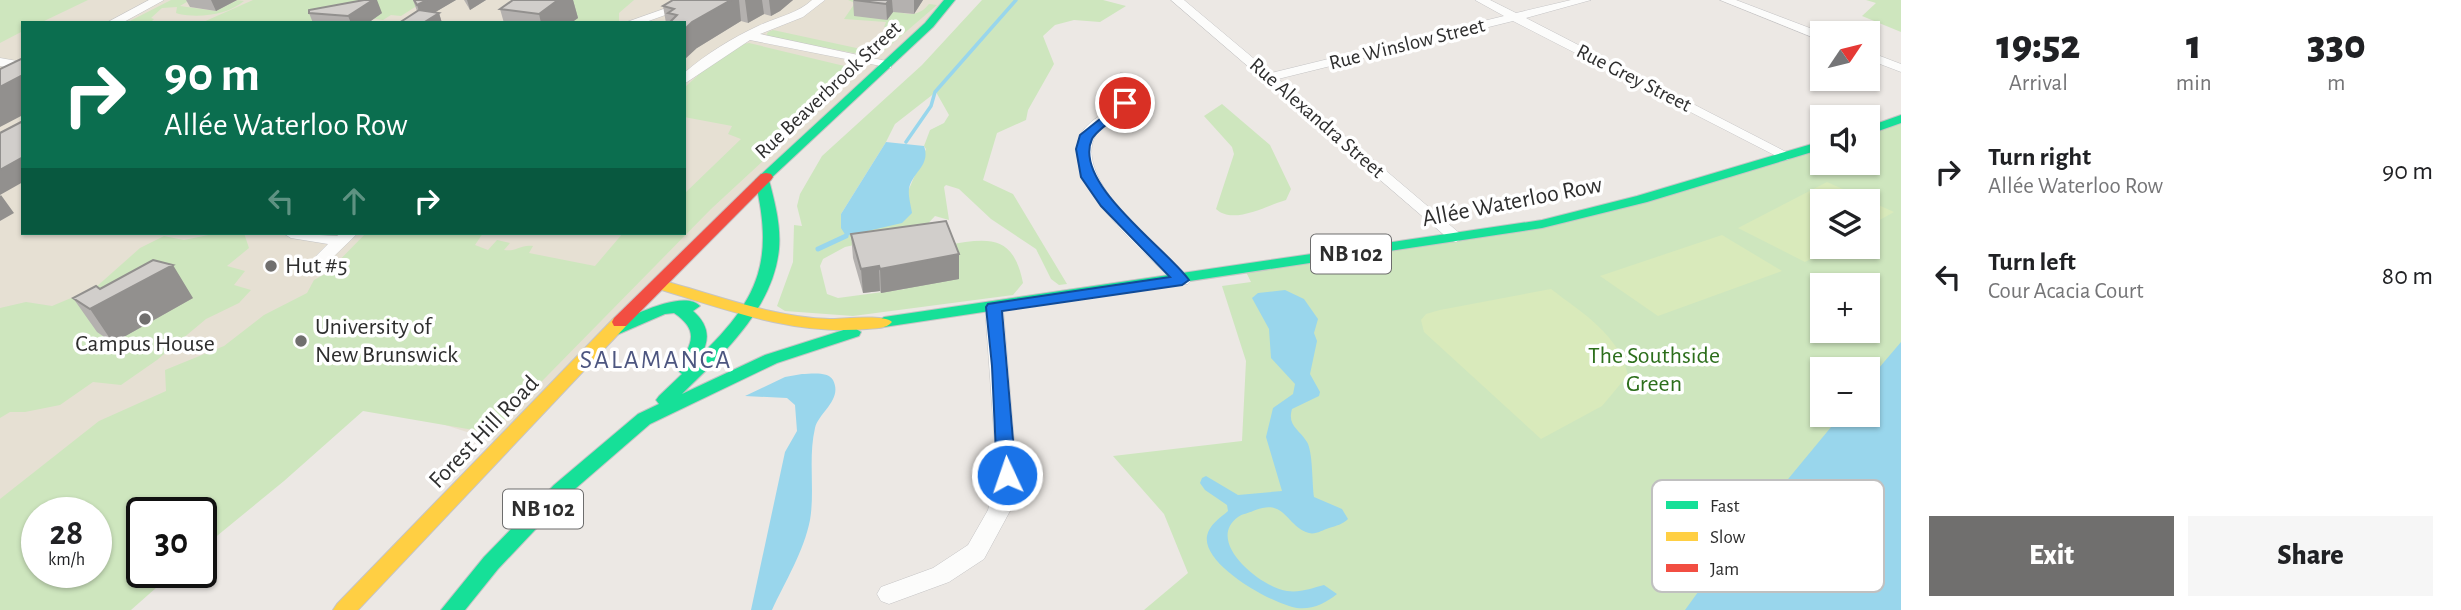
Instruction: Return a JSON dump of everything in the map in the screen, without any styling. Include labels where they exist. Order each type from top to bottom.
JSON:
[{"type":"main road","name":"Rue Beaverbrook Street","points":[[657,284],[762,180],[929,25],[950,0]]},
{"type":"main road","points":[[1880,126],[1901,119]]},
{"type":"main road","name":"Allée Waterloo Row","points":[[872,324],[1182,280],[1583,215],[1810,149]]},
{"type":"main road","points":[[644,419],[723,343],[765,279],[774,235],[770,203],[762,180]]},
{"type":"main road","points":[[657,284],[747,310],[805,323],[837,326],[872,324]]},
{"type":"main road","name":"Forest Hill Road","points":[[344,610],[657,284]]},
{"type":"main road","points":[[612,332],[650,313],[675,306],[747,310]]},
{"type":"main road","points":[[644,419],[701,348],[698,323],[675,306]]},
{"type":"main road","name":"NB 102","points":[[452,610],[491,563],[561,490],[644,419],[771,359],[872,324]]},
{"type":"street","points":[[115,21],[158,0]]},
{"type":"street","points":[[636,21],[701,0]]},
{"type":"street","points":[[686,78],[701,65],[765,27],[800,16],[819,0]]},
{"type":"street","name":"Rue Alexandra Street","points":[[1177,0],[1456,237]]},
{"type":"street","name":"Rue Grey Street","points":[[1481,0],[1787,156]]},
{"type":"street","name":"Rue Winslow Street","points":[[1270,78],[1585,0]]},
{"type":"street","points":[[1726,0],[1810,32]]},
{"type":"street","points":[[750,36],[886,65]]},
{"type":"street","points":[[1880,60],[1901,68]]},
{"type":"street","points":[[0,62],[21,66]]},
{"type":"street","points":[[1121,77],[1129,94],[1125,103],[1119,111],[1087,135],[1083,149],[1088,177],[1106,203],[1182,280]]},
{"type":"street","points":[[318,235],[345,237]]},
{"type":"street","points":[[321,259],[345,237]]},
{"type":"street","points":[[889,594],[941,575],[976,552],[999,511],[1007,475],[994,307]]},
{"type":"shaded area","name":"University of New Brunswick","points":[[0,0],[950,0],[504,444],[362,398],[217,502],[217,497],[126,497],[126,536],[112,556],[112,497],[21,497],[21,588],[90,588],[75,610],[0,610]]},
{"type":"green space","points":[[0,0],[88,0],[44,21],[21,21],[21,32],[0,43]]},
{"type":"green space","points":[[171,0],[190,0],[180,6],[216,11],[237,0],[244,1],[230,10],[195,16],[176,13],[177,7],[162,8],[151,18],[154,19],[152,21],[130,21]]},
{"type":"green space","points":[[253,0],[426,0],[401,16],[391,15],[383,20],[363,17],[343,21],[206,21]]},
{"type":"green space","points":[[560,0],[634,0],[619,13],[619,21],[574,21],[577,18]]},
{"type":"green space","points":[[848,0],[866,0],[907,14],[922,11],[929,4],[937,5],[879,55],[869,56],[766,36],[773,30],[861,49],[865,45],[874,46],[895,28],[884,27],[886,22],[844,19],[855,3]]},
{"type":"green space","points":[[982,0],[1103,0],[1126,6],[1100,22],[1074,20],[1055,25],[1043,36],[1054,64],[1028,110],[1026,120],[997,133],[983,180],[1013,194],[1067,284],[1059,285],[1051,279],[1036,249],[991,219],[959,189],[946,185],[944,187],[949,220],[935,216],[922,230],[845,247],[823,259],[820,266],[827,294],[838,298],[905,289],[946,245],[986,241],[1005,247],[1019,267],[1023,283],[1013,295],[853,316],[785,311],[777,306],[793,262],[794,225],[802,226],[797,206],[800,194],[822,156],[922,65]],"holes":[[[936,92],[949,115],[944,123],[930,130],[924,146],[926,149],[909,189],[841,214],[895,124]]]},
{"type":"green space","points":[[1866,0],[1901,0],[1901,32],[1880,23],[1880,21],[1862,16],[1876,3]]},
{"type":"green space","points":[[749,43],[861,70],[686,234],[686,192],[741,139],[728,134],[732,126],[686,117],[686,86],[707,67],[743,44]]},
{"type":"green space","points":[[1222,104],[1270,145],[1291,189],[1286,200],[1240,215],[1223,213],[1216,209],[1234,154],[1232,147],[1204,116]]},
{"type":"green space","name":"The Southside Green","points":[[1901,119],[1901,610],[1144,610],[1188,573],[1164,514],[1113,456],[1242,441],[1246,361],[1222,286],[1251,282],[1245,270],[1542,224],[1810,148],[1810,175],[1880,175],[1880,126]]},
{"type":"green space","points":[[1827,182],[1843,189],[1813,189]]},
{"type":"green space","points":[[1810,191],[1810,259],[1805,262],[1738,228]]},
{"type":"green space","points":[[1880,206],[1894,212],[1880,220]]},
{"type":"green space","points":[[208,235],[245,235],[249,248],[227,266],[245,271],[234,285],[251,290],[239,303],[206,319],[157,360],[121,385],[93,382],[60,405],[10,412],[0,418],[0,308],[26,302],[52,306],[95,288],[140,248],[164,236],[184,240]]},
{"type":"green space","points":[[364,235],[482,235],[475,245],[488,250],[497,240],[510,243],[504,250],[533,246],[529,253],[595,266],[621,235],[685,235],[491,433],[363,411],[217,536],[217,497],[126,497],[126,588],[156,588],[131,610],[0,610],[0,499],[99,421],[166,391],[165,370],[224,346],[264,315],[307,293],[314,280],[327,273]]},
{"type":"green space","points":[[1722,235],[1782,271],[1658,316],[1600,276]]},
{"type":"green space","points":[[1551,289],[1608,336],[1623,360],[1628,375],[1602,406],[1541,439],[1424,332],[1421,320],[1426,314],[1440,310]]},
{"type":"water","points":[[886,142],[924,146],[925,159],[909,189],[912,213],[902,223],[846,236],[841,228],[841,214]]},
{"type":"water","points":[[1285,290],[1304,299],[1318,319],[1314,333],[1317,341],[1310,374],[1320,392],[1319,396],[1292,409],[1291,420],[1309,447],[1314,497],[1342,509],[1348,519],[1339,525],[1311,533],[1295,525],[1279,510],[1264,508],[1238,517],[1229,527],[1228,539],[1240,562],[1264,582],[1287,591],[1324,585],[1337,594],[1308,608],[1286,605],[1256,591],[1215,559],[1208,547],[1207,536],[1212,525],[1228,511],[1227,505],[1205,490],[1200,483],[1206,476],[1238,495],[1282,491],[1266,437],[1273,408],[1293,394],[1295,384],[1271,358],[1269,329],[1252,298],[1258,293]]},
{"type":"water","points":[[1901,342],[1901,610],[1685,610],[1698,592],[1884,592],[1884,480],[1787,480],[1831,427],[1880,427],[1880,367]]},
{"type":"water","points":[[802,374],[827,375],[833,380],[835,387],[833,400],[815,428],[810,520],[799,555],[772,610],[751,610],[785,452],[797,431],[795,405],[787,398],[745,396],[785,377]]},
{"type":"building","points":[[373,0],[348,16],[309,13],[309,10]]},
{"type":"building","points":[[414,0],[427,0],[417,5]]},
{"type":"building","points":[[513,0],[558,0],[539,14],[500,9]]},
{"type":"building","points":[[673,0],[731,0],[686,28],[686,21],[671,21],[677,15],[668,13],[674,9],[663,6]]},
{"type":"building","points":[[854,0],[889,0],[886,4]]},
{"type":"building","points":[[419,10],[439,13],[426,21],[402,21]]},
{"type":"building","points":[[21,59],[21,76],[0,87],[0,69]]},
{"type":"building","points":[[21,122],[21,158],[0,170],[0,133]]},
{"type":"building","points":[[946,221],[959,254],[880,269],[879,266],[861,269],[851,234]]},
{"type":"building","points":[[153,260],[173,265],[90,309],[73,298],[96,286],[100,289]]},
{"type":"waterway","points":[[906,142],[931,106],[935,92],[1016,0]]},
{"type":"waterway","points":[[818,249],[846,236]]},
{"type":"traffic: fast","points":[[766,177],[929,25],[950,0]]},
{"type":"traffic: fast","points":[[1880,126],[1901,119]]},
{"type":"traffic: fast","points":[[884,322],[1542,224],[1642,199],[1810,149]]},
{"type":"traffic: fast","points":[[665,400],[736,329],[753,304],[765,278],[772,249],[771,217],[762,180]]},
{"type":"traffic: fast","points":[[675,306],[693,320],[700,334],[696,350],[684,369]]},
{"type":"traffic: fast","points":[[612,332],[662,309],[692,306]]},
{"type":"traffic: fast","points":[[452,610],[491,563],[561,490],[644,419],[771,359],[853,332]]},
{"type":"traffic: slow","points":[[657,284],[798,321],[855,325],[884,322]]},
{"type":"traffic: slow","points":[[344,610],[620,322]]},
{"type":"traffic: jam","points":[[620,322],[766,177]]},
{"type":"place","name":"Hut #5","points":[[271,266]]},
{"type":"place","name":"Campus House","points":[[145,319]]},
{"type":"place","name":"University of New Brunswick","points":[[301,341]]},
{"type":"district","name":"SALAMANCA","points":[[656,360]]},
{"type":"route","points":[[1007,475],[994,307],[1182,280],[1106,203],[1088,177],[1083,149],[1087,135],[1119,111],[1125,103]]}]
